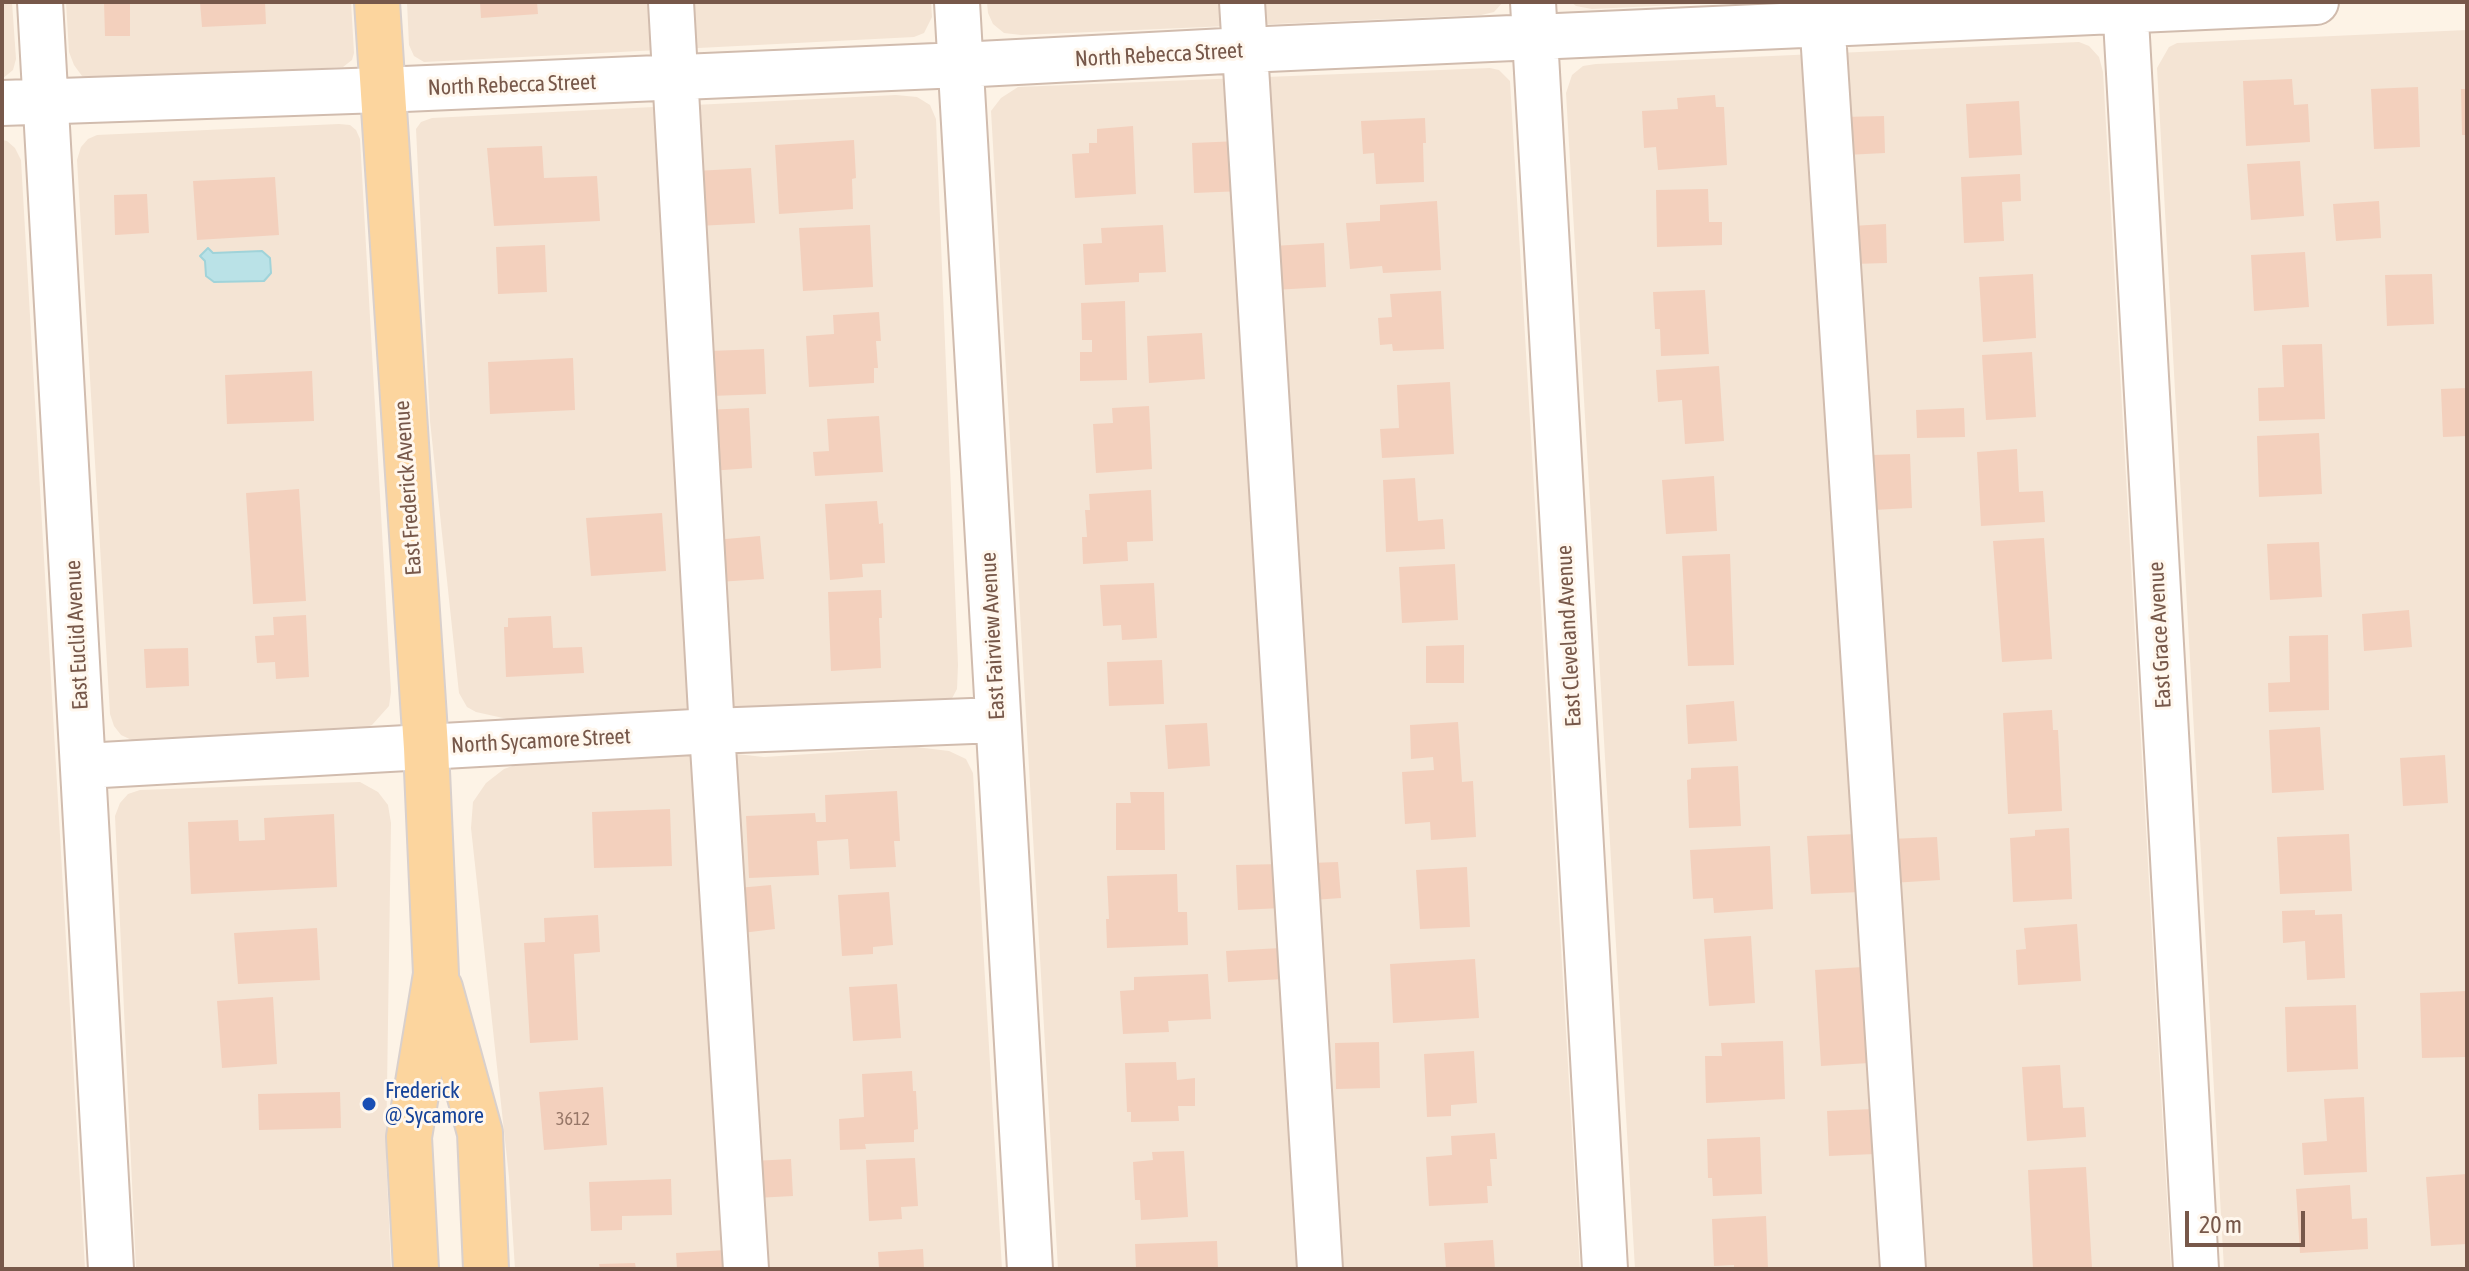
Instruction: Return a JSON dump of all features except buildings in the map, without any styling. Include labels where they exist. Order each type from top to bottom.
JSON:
[{"type":"main road","name":"East Frederick Avenue","points":[[377,2],[426,748],[436,974],[409,1137],[416,1269]]},
{"type":"main road","name":"East Frederick Avenue","points":[[436,974],[480,1133],[486,1269]]},
{"type":"street","name":"East Euclid Avenue","points":[[40,2],[111,1269]]},
{"type":"street","points":[[671,2],[746,1269]]},
{"type":"street","name":"East Fairview Avenue","points":[[957,2],[1030,1269]]},
{"type":"street","points":[[1242,2],[1320,1269]]},
{"type":"street","name":"North Rebecca Street","points":[[2,103],[676,78],[1245,50],[1534,20],[2316,2]]},
{"type":"street","name":"East Grace Avenue","points":[[2125,6],[2196,1269]]},
{"type":"street","points":[[1821,13],[1903,1269]]},
{"type":"street","name":"East Cleveland Avenue","points":[[1534,20],[1605,1269]]},
{"type":"street","name":"North Sycamore Street","points":[[84,766],[712,731],[998,720]]},
{"type":"shaded area","points":[[2,2],[12,2],[16,59],[13,70],[2,79]]},
{"type":"shaded area","points":[[66,2],[351,2],[354,53],[352,60],[343,67],[111,82],[94,80],[82,76],[69,52]]},
{"type":"shaded area","points":[[407,2],[931,2],[932,17],[924,33],[914,37],[424,62],[414,56],[409,45]]},
{"type":"shaded area","points":[[987,2],[1503,2],[1494,12],[1481,15],[1021,35],[1004,33],[993,24]]},
{"type":"shaded area","points":[[1571,2],[1740,2],[1592,9]]},
{"type":"shaded area","points":[[2467,30],[2467,1269],[2224,1269],[2157,68],[2169,47],[2177,43]]},
{"type":"shaded area","points":[[2079,42],[2089,46],[2099,57],[2103,72],[2171,1269],[1635,1269],[1566,93],[1572,75],[1583,66],[1596,64]]},
{"type":"shaded area","points":[[1499,70],[1510,81],[1580,1269],[1058,1269],[991,111],[1001,98],[1018,87]]},
{"type":"shaded area","points":[[896,95],[917,97],[930,105],[936,119],[958,665],[957,689],[949,704],[512,720],[467,707],[459,693],[430,421],[416,129],[421,122],[432,118]]},
{"type":"shaded area","points":[[350,125],[360,139],[391,692],[389,706],[372,725],[359,730],[134,741],[121,735],[110,714],[77,160],[81,147],[97,135]]},
{"type":"shaded area","points":[[2,140],[15,148],[21,160],[85,1269],[2,1269]]},
{"type":"shaded area","points":[[916,747],[949,751],[966,759],[973,773],[1002,1269],[515,1269],[509,1177],[471,828],[473,802],[486,783],[504,769],[549,753],[681,748],[764,757]]},
{"type":"shaded area","points":[[360,782],[378,792],[388,805],[391,823],[386,1154],[391,1269],[136,1269],[115,816],[120,803],[128,794],[140,790]]},
{"type":"water","points":[[208,248],[213,253],[262,251],[270,258],[271,273],[264,281],[214,282],[206,276],[205,261],[200,256]]},
{"type":"place","name":"Frederick @ Sycamore","points":[[369,1104]]}]
